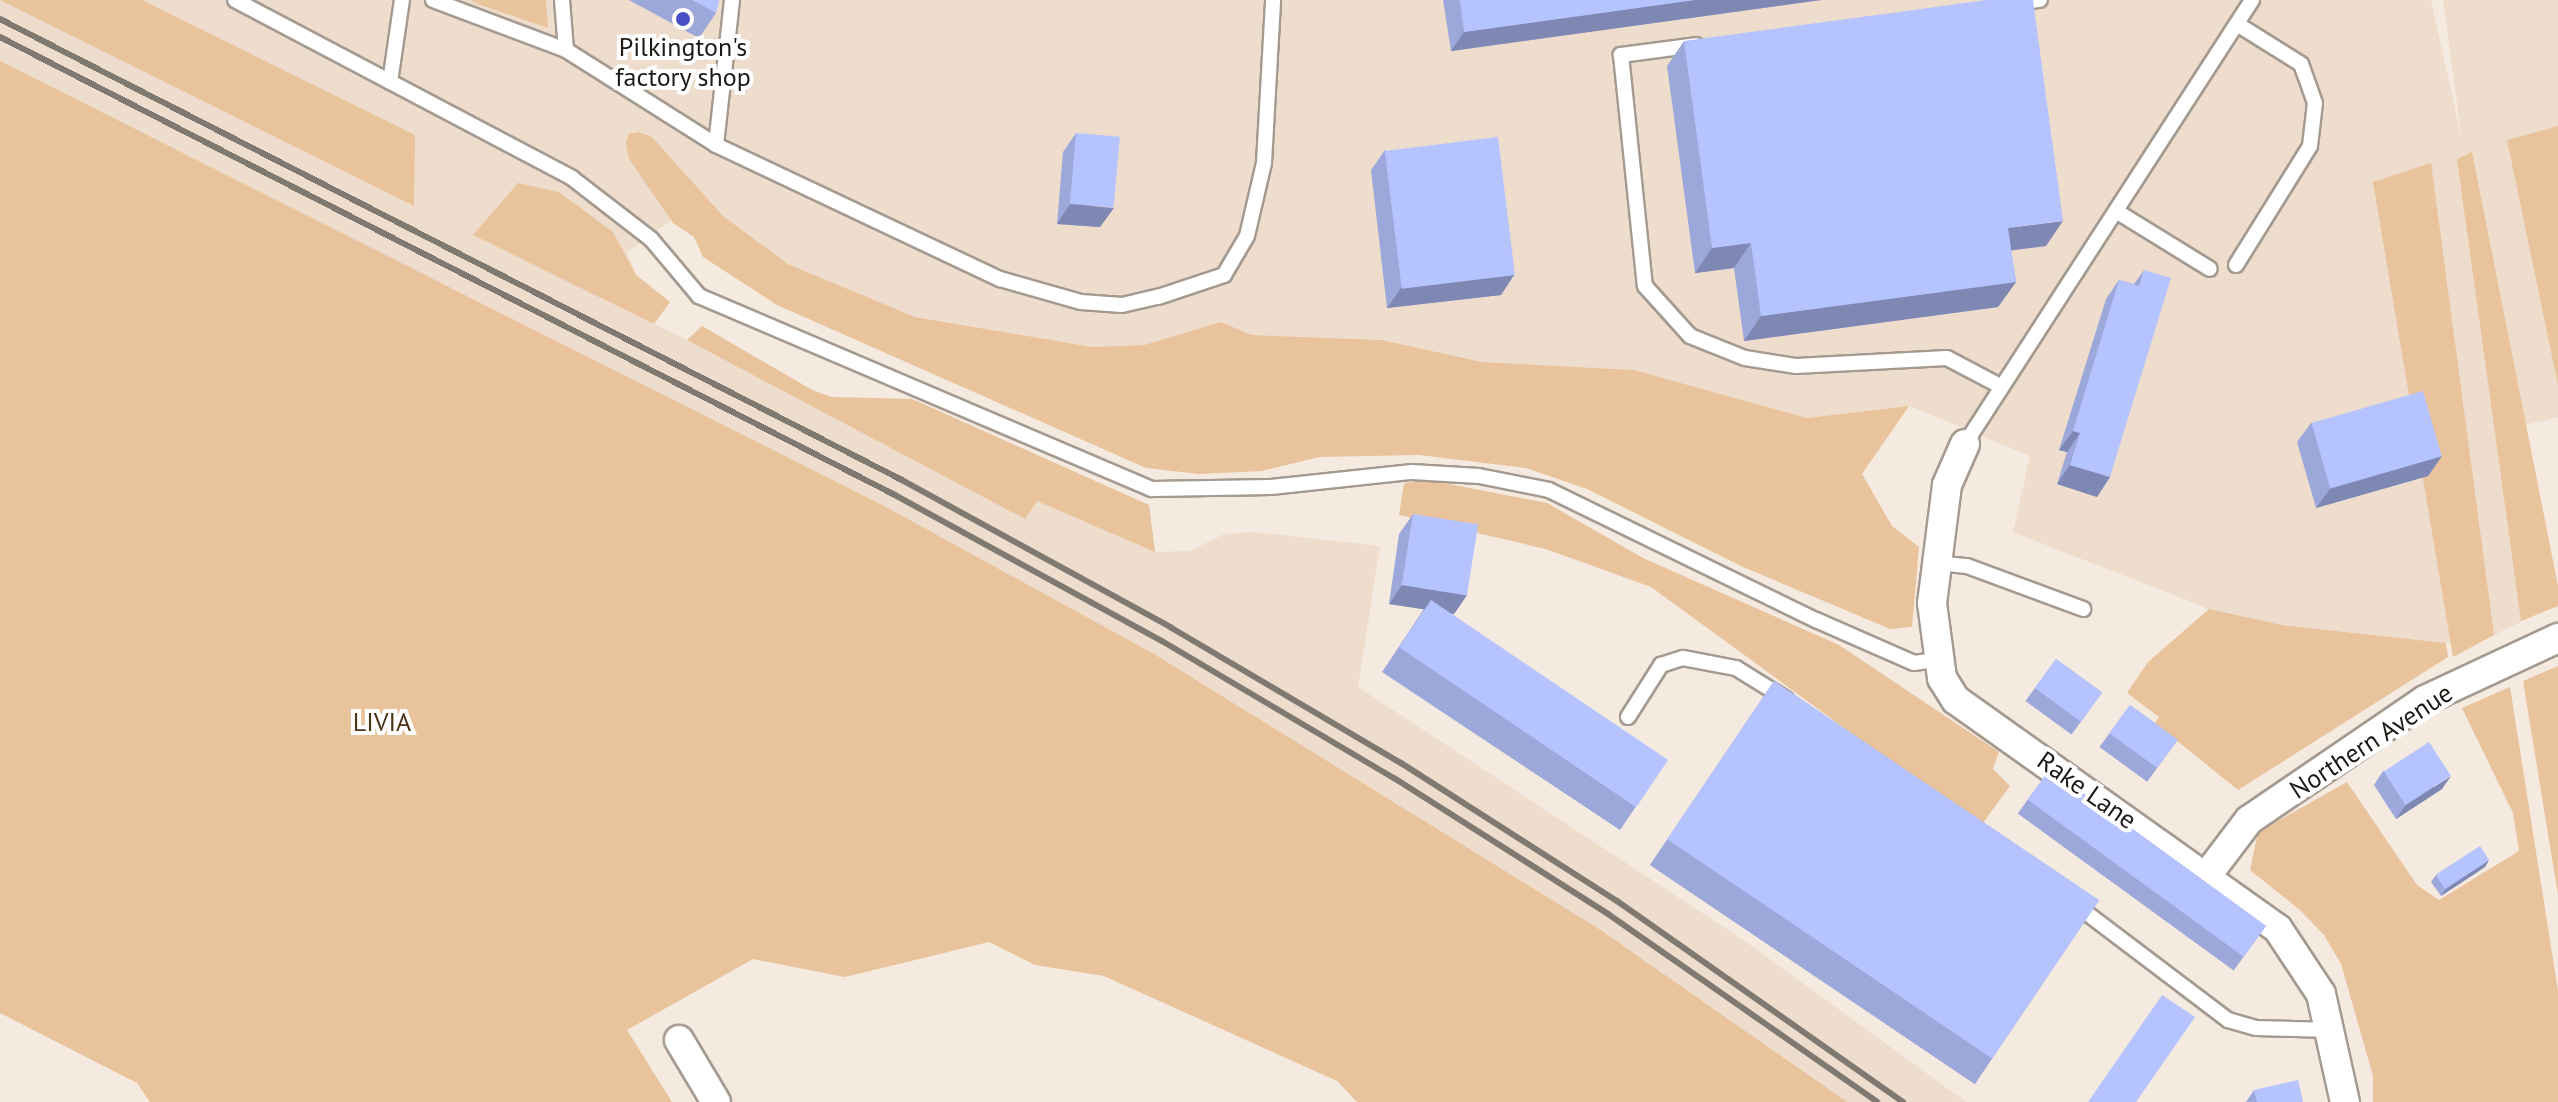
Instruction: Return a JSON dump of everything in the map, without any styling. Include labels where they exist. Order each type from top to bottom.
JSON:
[{"type":"street","name":"Rake Lane","points":[[1965,444],[1947,485],[1932,603],[1936,660],[1956,700],[2208,874],[2286,939],[2315,982],[2332,1030],[2345,1102]]},
{"type":"street","name":"Northern Avenue","points":[[2208,874],[2249,820],[2425,700],[2558,638]]},
{"type":"street","points":[[679,1040],[716,1102]]},
{"type":"lane","points":[[235,0],[572,178],[651,239],[699,296],[1152,489],[1271,487],[1412,472],[1479,476],[1549,490],[1914,663],[1936,660]]},
{"type":"lane","points":[[390,82],[402,0]]},
{"type":"lane","points":[[433,0],[566,50],[716,145],[1000,279],[1081,302],[1122,305],[1158,297],[1224,275],[1247,236],[1264,163],[1273,0]]},
{"type":"lane","points":[[562,0],[566,50]]},
{"type":"lane","points":[[716,145],[732,0]]},
{"type":"lane","points":[[1994,6],[2040,0]]},
{"type":"lane","points":[[1965,444],[2252,0]]},
{"type":"lane","points":[[2236,265],[2310,146],[2315,103],[2301,64],[2237,24]]},
{"type":"lane","points":[[1714,42],[1621,55],[1645,286],[1690,336],[1745,358],[1796,366],[1947,358],[2002,387]]},
{"type":"lane","points":[[2116,211],[2210,269]]},
{"type":"lane","points":[[1937,563],[1967,566],[2083,609]]},
{"type":"lane","points":[[1628,717],[1661,665],[1683,658],[1736,668],[1797,706]]},
{"type":"lane","points":[[2060,894],[2228,1020],[2256,1028],[2332,1030]]},
{"type":"shaded area","points":[[0,0],[2431,0],[2462,140],[2443,0],[2558,0],[2558,417],[2509,429],[2537,614],[2494,635],[2446,643],[2282,625],[2209,609],[2013,532],[2030,456],[1909,406],[1807,418],[1634,370],[1482,362],[1382,340],[1252,335],[1221,322],[1144,345],[1092,347],[915,317],[788,264],[723,216],[705,197],[627,252],[636,275],[670,302],[654,324],[687,340],[702,326],[799,384],[832,397],[912,399],[1149,505],[1155,552],[1190,551],[1224,534],[1253,532],[1380,546],[1358,687],[1745,941],[1966,1102],[1803,1102],[0,127]]},
{"type":"green space","points":[[0,0],[142,0],[415,135],[414,206]]},
{"type":"green space","points":[[471,0],[546,0],[548,28],[475,3]]},
{"type":"green space","name":"LIVIA","points":[[0,61],[886,507],[1154,654],[1599,929],[1847,1102],[1357,1102],[1337,1081],[1104,976],[1035,965],[989,942],[845,977],[753,959],[627,1030],[672,1102],[150,1102],[137,1083],[0,1013]]},
{"type":"green space","points":[[2558,126],[2558,385],[2507,140]]},
{"type":"green space","points":[[638,132],[652,137],[723,216],[788,264],[915,317],[1092,347],[1144,345],[1221,322],[1252,335],[1382,340],[1482,362],[1634,370],[1807,418],[1909,406],[1862,474],[1892,526],[1919,547],[1912,627],[1890,629],[1741,566],[1587,489],[1526,468],[1419,455],[1319,457],[1262,471],[1199,474],[1146,468],[777,305],[703,257],[694,237],[673,223],[629,159],[626,143],[629,134]]},
{"type":"green space","points":[[2472,152],[2558,586],[2558,606],[2521,621],[2457,159]]},
{"type":"green space","points":[[2431,163],[2494,635],[2453,657],[2373,182]]},
{"type":"green space","points":[[518,183],[559,192],[613,232],[636,275],[670,302],[654,324],[473,235]]},
{"type":"green space","points":[[702,326],[814,391],[832,397],[912,399],[1149,505],[1155,552],[1037,501],[1025,519],[687,340]]},
{"type":"green space","points":[[1428,480],[1547,503],[1643,558],[1839,645],[1999,752],[1993,769],[2010,786],[1980,827],[1651,587],[1546,549],[1399,515],[1404,483]]},
{"type":"green space","points":[[2209,609],[2282,625],[2446,643],[2448,657],[2238,790],[2155,723],[2159,717],[2127,693],[2148,662]]},
{"type":"green space","points":[[2558,666],[2558,895],[2523,681]]},
{"type":"green space","points":[[2510,687],[2558,991],[2558,1102],[2373,1102],[2373,1076],[2341,964],[2324,935],[2300,910],[2250,870],[2258,832],[2347,782],[2417,885],[2439,900],[2519,851],[2513,813],[2462,708]]},
{"type":"building","points":[[692,0],[719,0],[716,13]]},
{"type":"building","points":[[1460,0],[1695,0],[1464,32]]},
{"type":"building","points":[[1987,0],[2033,0],[2063,221],[2008,228],[2016,282],[1761,316],[1751,243],[1712,248],[1684,41]]},
{"type":"building","points":[[1076,133],[1120,137],[1114,208],[1070,204]]},
{"type":"building","points":[[1498,137],[1515,275],[1402,289],[1385,151]]},
{"type":"building","points":[[2144,270],[2171,278],[2110,477],[2070,465],[2080,433],[2073,431],[2119,280],[2139,286]]},
{"type":"building","points":[[2423,391],[2442,456],[2330,488],[2311,423]]},
{"type":"building","points":[[1413,514],[1478,524],[1467,595],[1402,585]]},
{"type":"building","points":[[1431,600],[1668,760],[1636,807],[1399,647]]},
{"type":"building","points":[[2056,659],[2102,693],[2081,722],[2035,688]]},
{"type":"building","points":[[1774,681],[2099,900],[1992,1059],[1667,839]]},
{"type":"building","points":[[2130,705],[2178,740],[2157,768],[2109,733]]},
{"type":"building","points":[[2429,742],[2451,776],[2405,805],[2384,771]]},
{"type":"building","points":[[2050,769],[2266,926],[2244,957],[2028,800]]},
{"type":"building","points":[[2480,846],[2489,860],[2445,889],[2436,875]]},
{"type":"building","points":[[2162,995],[2195,1017],[2136,1102],[2088,1102]]},
{"type":"building","points":[[2298,1080],[2303,1102],[2257,1102],[2254,1090]]},
{"type":"railway","points":[[0,19],[902,480],[1170,627],[1401,763],[1617,901],[1903,1102]]},
{"type":"railway","points":[[0,37],[895,495],[1162,641],[1394,778],[1608,914],[1877,1102]]},
{"type":"place","name":"Pilkington's factory shop","points":[[683,19]]}]
